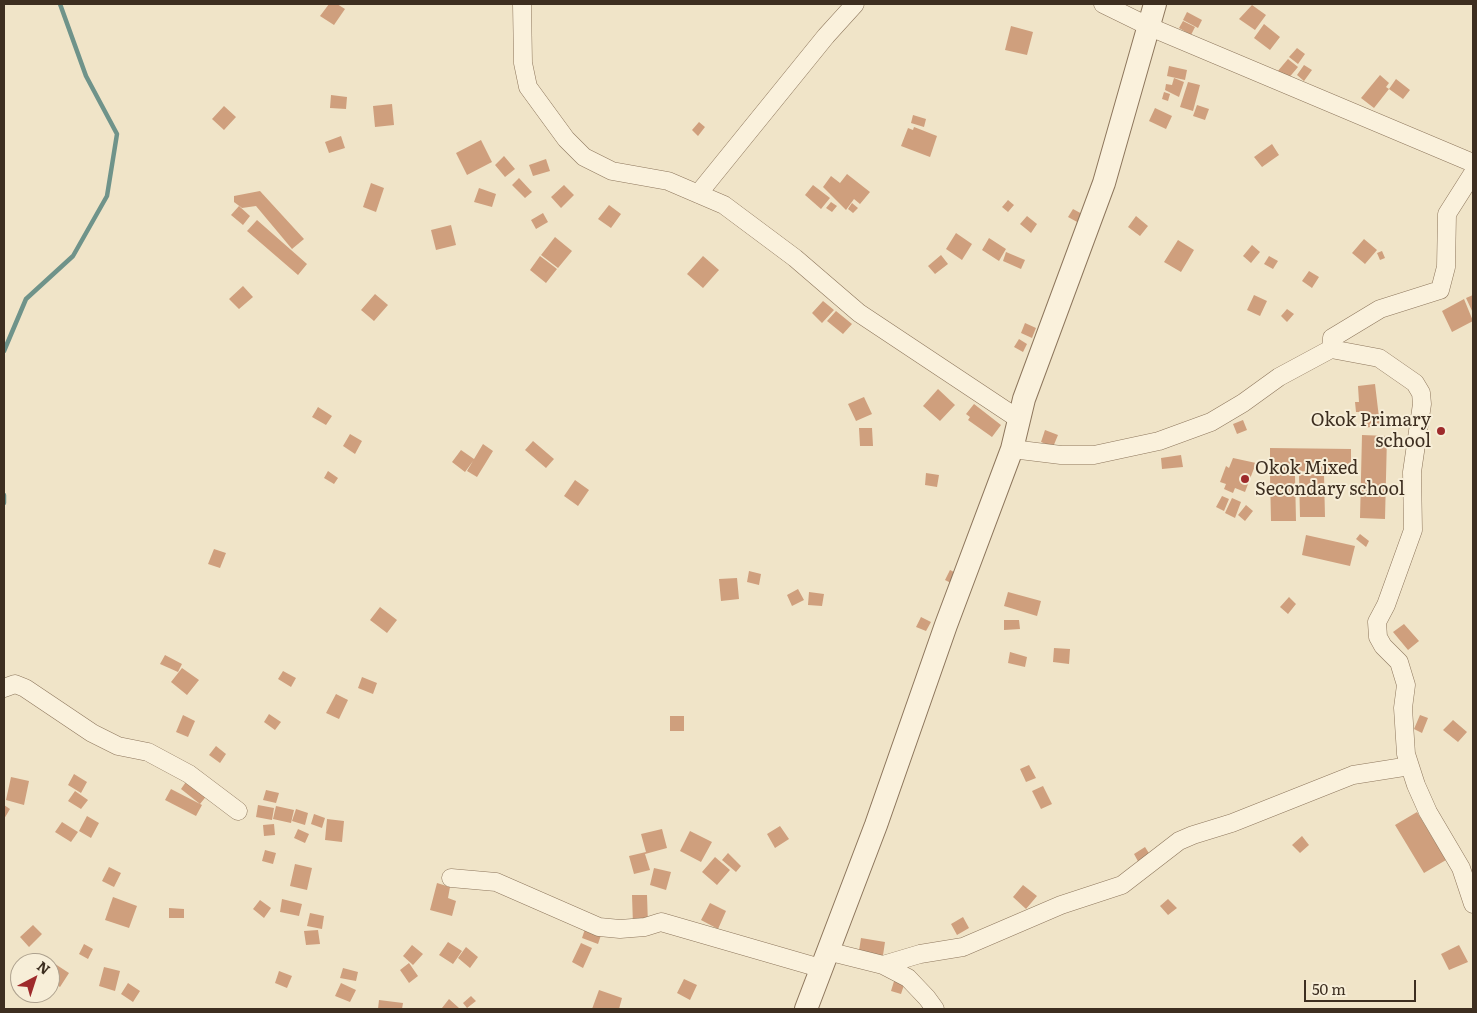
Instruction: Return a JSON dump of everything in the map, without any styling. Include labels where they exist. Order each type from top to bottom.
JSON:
[{"type":"street","points":[[522,4],[523,63],[528,87],[566,139],[584,157],[612,171],[668,181],[724,205],[795,258],[859,312],[1020,420]]},
{"type":"street","points":[[698,194],[826,36],[855,4]]},
{"type":"street","points":[[1103,4],[1150,27],[1473,163]]},
{"type":"street","points":[[806,1009],[876,825],[946,625],[1012,449],[1027,390],[1104,182],[1150,27],[1155,4]]},
{"type":"street","points":[[1331,349],[1332,338],[1380,309],[1440,290],[1446,267],[1447,214],[1473,173]]},
{"type":"street","points":[[1012,449],[1061,455],[1094,455],[1160,441],[1211,422],[1244,404],[1279,377],[1331,349],[1379,358],[1416,383],[1421,393],[1422,404],[1412,472],[1413,530],[1386,605],[1377,622],[1378,636],[1383,646],[1399,662],[1406,686],[1403,708],[1406,754],[1410,766],[1428,812],[1461,868],[1473,904]]},
{"type":"street","points":[[4,688],[15,684],[25,688],[92,733],[118,746],[148,752],[190,774],[238,811]]},
{"type":"street","points":[[451,878],[496,882],[599,926],[620,929],[644,927],[661,922],[824,960],[883,965],[920,954],[963,947],[1061,905],[1122,885],[1179,841],[1193,835],[1232,823],[1353,775],[1410,766]]},
{"type":"street","points":[[883,965],[908,978],[928,998],[935,1009]]},
{"type":"building","points":[[329,4],[337,4],[345,9],[334,25],[320,16]]},
{"type":"building","points":[[1252,5],[1266,15],[1255,30],[1239,19]]},
{"type":"building","points":[[1187,12],[1202,20],[1198,28],[1183,20]]},
{"type":"building","points":[[1183,21],[1195,27],[1191,35],[1179,28]]},
{"type":"building","points":[[1264,24],[1280,37],[1270,50],[1254,38]]},
{"type":"building","points":[[1011,26],[1033,32],[1027,55],[1005,50]]},
{"type":"building","points":[[1297,48],[1305,54],[1298,64],[1289,57]]},
{"type":"building","points":[[1288,59],[1298,67],[1287,80],[1277,72]]},
{"type":"building","points":[[1304,65],[1312,70],[1304,81],[1297,75]]},
{"type":"building","points":[[1169,66],[1187,70],[1185,80],[1167,76]]},
{"type":"building","points":[[1380,75],[1389,83],[1386,87],[1389,89],[1374,108],[1361,98]]},
{"type":"building","points":[[1174,78],[1184,82],[1179,97],[1165,90],[1166,84],[1172,85]]},
{"type":"building","points":[[1396,79],[1410,90],[1403,99],[1389,89]]},
{"type":"building","points":[[1188,82],[1200,85],[1193,111],[1180,107]]},
{"type":"building","points":[[1164,92],[1170,94],[1168,101],[1162,99]]},
{"type":"building","points":[[331,95],[347,97],[346,109],[330,108]]},
{"type":"building","points":[[392,104],[394,125],[375,127],[373,106]]},
{"type":"building","points":[[1197,105],[1209,109],[1205,120],[1193,116]]},
{"type":"building","points":[[224,106],[236,117],[224,130],[212,119]]},
{"type":"building","points":[[1155,108],[1172,116],[1166,129],[1149,121]]},
{"type":"building","points":[[913,115],[926,119],[924,127],[911,123]]},
{"type":"building","points":[[699,122],[705,127],[698,136],[692,130]]},
{"type":"building","points":[[914,127],[937,136],[930,157],[901,146],[908,128],[913,130]]},
{"type":"building","points":[[341,136],[345,148],[329,153],[325,142]]},
{"type":"building","points":[[481,140],[492,162],[467,175],[456,153]]},
{"type":"building","points":[[1272,144],[1279,155],[1262,167],[1254,157]]},
{"type":"building","points":[[504,156],[515,169],[505,177],[495,165]]},
{"type":"building","points":[[546,159],[550,171],[533,176],[529,165]]},
{"type":"building","points":[[847,174],[870,192],[860,204],[854,199],[846,210],[823,187],[831,176],[840,183]]},
{"type":"building","points":[[519,178],[532,192],[525,198],[512,185]]},
{"type":"building","points":[[371,183],[384,188],[376,212],[363,207]]},
{"type":"building","points":[[564,185],[574,195],[561,208],[551,197]]},
{"type":"building","points":[[813,185],[830,198],[821,209],[805,195]]},
{"type":"building","points":[[479,188],[496,194],[492,207],[474,202]]},
{"type":"building","points":[[260,191],[304,239],[292,249],[256,206],[242,208],[234,202],[234,196]]},
{"type":"building","points":[[1008,200],[1014,205],[1008,212],[1002,207]]},
{"type":"building","points":[[831,202],[837,206],[832,212],[826,208]]},
{"type":"building","points":[[852,203],[858,208],[853,213],[848,209]]},
{"type":"building","points":[[609,205],[621,214],[611,228],[598,219]]},
{"type":"building","points":[[239,206],[250,216],[243,225],[231,215]]},
{"type":"building","points":[[1073,209],[1084,215],[1079,223],[1068,217]]},
{"type":"building","points":[[543,213],[548,222],[536,229],[531,220]]},
{"type":"building","points":[[1027,216],[1037,224],[1031,233],[1020,224]]},
{"type":"building","points":[[1136,216],[1148,226],[1140,236],[1128,227]]},
{"type":"building","points":[[257,220],[307,264],[298,275],[247,231]]},
{"type":"building","points":[[451,225],[456,245],[436,250],[431,230]]},
{"type":"building","points":[[956,233],[972,244],[962,260],[946,249]]},
{"type":"building","points":[[555,237],[572,251],[558,268],[541,255]]},
{"type":"building","points":[[989,238],[1006,249],[999,261],[982,250]]},
{"type":"building","points":[[1364,239],[1377,250],[1365,264],[1352,253]]},
{"type":"building","points":[[1178,240],[1194,250],[1181,272],[1164,262]]},
{"type":"building","points":[[1252,245],[1260,252],[1251,263],[1243,256]]},
{"type":"building","points":[[1382,251],[1385,258],[1380,260],[1377,253]]},
{"type":"building","points":[[1006,252],[1025,260],[1021,269],[1003,261]]},
{"type":"building","points":[[941,255],[948,264],[935,274],[928,266]]},
{"type":"building","points":[[540,256],[557,269],[546,283],[530,270]]},
{"type":"building","points":[[703,256],[719,270],[703,288],[687,274]]},
{"type":"building","points":[[1269,256],[1278,261],[1273,269],[1264,264]]},
{"type":"building","points":[[1309,271],[1319,277],[1312,288],[1302,281]]},
{"type":"building","points":[[243,286],[253,297],[239,309],[229,299]]},
{"type":"building","points":[[375,294],[388,305],[374,321],[361,310]]},
{"type":"building","points":[[1254,295],[1267,301],[1260,316],[1247,310]]},
{"type":"building","points":[[1473,295],[1473,313],[1466,298]]},
{"type":"building","points":[[1464,299],[1473,321],[1452,332],[1442,311]]},
{"type":"building","points":[[823,301],[834,310],[822,323],[812,313]]},
{"type":"building","points":[[1287,309],[1294,314],[1287,322],[1281,316]]},
{"type":"building","points":[[836,311],[852,324],[843,334],[827,321]]},
{"type":"building","points":[[1025,323],[1036,328],[1032,338],[1021,333]]},
{"type":"building","points":[[1019,339],[1027,344],[1023,352],[1014,347]]},
{"type":"building","points":[[1375,384],[1380,426],[1362,428],[1361,412],[1356,412],[1355,402],[1359,402],[1358,386]]},
{"type":"building","points":[[938,389],[955,405],[940,421],[923,406]]},
{"type":"building","points":[[864,397],[872,414],[856,421],[848,404]]},
{"type":"building","points":[[974,404],[1001,425],[992,437],[968,420],[970,417],[966,414]]},
{"type":"building","points":[[318,407],[332,416],[326,425],[312,417]]},
{"type":"building","points":[[1243,420],[1247,430],[1237,434],[1233,424]]},
{"type":"building","points":[[859,428],[872,428],[873,446],[860,446]]},
{"type":"building","points":[[1045,430],[1058,435],[1053,447],[1041,442]]},
{"type":"building","points":[[350,434],[362,441],[355,454],[343,446]]},
{"type":"building","points":[[1362,435],[1387,436],[1385,519],[1360,518]]},
{"type":"building","points":[[533,441],[554,459],[546,468],[525,450]]},
{"type":"building","points":[[483,444],[493,451],[477,477],[467,471],[473,461],[465,472],[452,462],[461,450],[474,459]]},
{"type":"building","points":[[1270,448],[1351,449],[1351,472],[1270,471]]},
{"type":"building","points":[[1181,455],[1183,467],[1162,469],[1161,458]]},
{"type":"building","points":[[1233,458],[1256,463],[1245,492],[1235,488],[1233,493],[1224,489],[1226,484],[1220,482],[1226,466],[1229,468]]},
{"type":"building","points":[[328,471],[338,478],[334,484],[324,478]]},
{"type":"building","points":[[926,473],[939,475],[937,487],[925,485]]},
{"type":"building","points":[[1324,474],[1325,517],[1300,517],[1299,475]]},
{"type":"building","points":[[1270,475],[1295,475],[1296,521],[1271,521]]},
{"type":"building","points":[[575,480],[589,490],[578,506],[564,496]]},
{"type":"building","points":[[1222,496],[1229,499],[1224,511],[1216,507]]},
{"type":"building","points":[[1232,498],[1241,502],[1235,518],[1225,513]]},
{"type":"building","points":[[1246,505],[1253,511],[1245,521],[1238,515]]},
{"type":"building","points":[[1360,534],[1369,541],[1366,547],[1356,539]]},
{"type":"building","points":[[1306,535],[1355,546],[1350,566],[1302,555]]},
{"type":"building","points":[[214,549],[226,553],[220,568],[208,564]]},
{"type":"building","points":[[950,570],[958,574],[953,584],[945,580]]},
{"type":"building","points":[[749,571],[761,574],[759,585],[747,582]]},
{"type":"building","points":[[737,578],[739,599],[721,601],[719,579]]},
{"type":"building","points":[[798,589],[804,600],[792,606],[787,595]]},
{"type":"building","points":[[809,592],[824,594],[822,606],[808,605]]},
{"type":"building","points":[[1008,592],[1041,601],[1037,616],[1004,606]]},
{"type":"building","points":[[1289,597],[1296,604],[1288,614],[1280,607]]},
{"type":"building","points":[[380,607],[397,620],[387,633],[370,620]]},
{"type":"building","points":[[921,617],[931,622],[926,631],[916,627]]},
{"type":"building","points":[[1004,620],[1019,620],[1020,629],[1004,630]]},
{"type":"building","points":[[1404,624],[1419,641],[1408,650],[1393,632]]},
{"type":"building","points":[[1054,648],[1070,649],[1069,664],[1053,662]]},
{"type":"building","points":[[1010,652],[1027,657],[1025,667],[1008,663]]},
{"type":"building","points":[[165,655],[182,664],[178,672],[160,664]]},
{"type":"building","points":[[182,668],[199,680],[187,695],[171,682]]},
{"type":"building","points":[[283,671],[296,678],[291,687],[278,679]]},
{"type":"building","points":[[362,677],[377,683],[373,694],[358,688]]},
{"type":"building","points":[[336,694],[348,700],[339,719],[326,713]]},
{"type":"building","points":[[269,714],[281,722],[275,730],[264,722]]},
{"type":"building","points":[[183,715],[195,721],[188,737],[176,732]]},
{"type":"building","points":[[1420,715],[1428,718],[1422,733],[1414,729]]},
{"type":"building","points":[[670,716],[684,716],[684,731],[670,731]]},
{"type":"building","points":[[1453,720],[1467,732],[1458,742],[1443,730]]},
{"type":"building","points":[[216,746],[226,754],[220,763],[209,755]]},
{"type":"building","points":[[1029,765],[1036,778],[1026,782],[1020,769]]},
{"type":"building","points":[[74,774],[87,782],[81,793],[68,785]]},
{"type":"building","points":[[11,777],[29,781],[24,805],[6,800]]},
{"type":"building","points":[[188,779],[208,794],[200,804],[181,789]]},
{"type":"building","points":[[1043,786],[1052,804],[1041,809],[1032,791]]},
{"type":"building","points":[[171,789],[202,805],[196,816],[165,800]]},
{"type":"building","points":[[266,790],[279,793],[276,803],[263,800]]},
{"type":"building","points":[[75,791],[88,800],[81,809],[68,801]]},
{"type":"building","points":[[4,805],[10,809],[4,819]]},
{"type":"building","points":[[258,805],[274,808],[272,820],[256,817]]},
{"type":"building","points":[[276,806],[294,810],[291,823],[273,819]]},
{"type":"building","points":[[296,809],[308,813],[305,825],[292,821]]},
{"type":"building","points":[[1417,812],[1446,860],[1424,873],[1395,825]]},
{"type":"building","points":[[314,814],[325,818],[322,828],[311,824]]},
{"type":"building","points":[[87,816],[99,823],[91,838],[79,831]]},
{"type":"building","points":[[327,819],[344,821],[342,842],[325,840]]},
{"type":"building","points":[[62,822],[78,832],[71,842],[55,832]]},
{"type":"building","points":[[274,824],[275,835],[264,836],[263,825]]},
{"type":"building","points":[[780,826],[789,839],[775,848],[767,834]]},
{"type":"building","points":[[298,829],[309,834],[305,843],[294,838]]},
{"type":"building","points":[[662,829],[667,848],[645,854],[650,870],[634,874],[629,856],[646,852],[641,834]]},
{"type":"building","points":[[690,831],[712,842],[701,862],[680,851]]},
{"type":"building","points":[[1302,836],[1309,845],[1300,853],[1292,845]]},
{"type":"building","points":[[1145,847],[1152,858],[1140,865],[1134,854]]},
{"type":"building","points":[[265,850],[276,853],[273,864],[262,861]]},
{"type":"building","points":[[728,853],[741,866],[736,872],[722,860]]},
{"type":"building","points":[[715,857],[730,870],[717,885],[702,872]]},
{"type":"building","points":[[295,864],[312,868],[307,890],[290,886]]},
{"type":"building","points":[[109,867],[121,873],[114,887],[102,881]]},
{"type":"building","points":[[654,868],[671,872],[666,890],[650,885]]},
{"type":"building","points":[[437,883],[450,887],[448,898],[456,901],[452,916],[430,910]]},
{"type":"building","points":[[1023,885],[1037,896],[1026,909],[1013,897]]},
{"type":"building","points":[[632,895],[647,895],[648,925],[633,925]]},
{"type":"building","points":[[113,897],[137,906],[129,928],[105,920]]},
{"type":"building","points":[[282,899],[302,904],[299,916],[280,912]]},
{"type":"building","points":[[1168,899],[1177,908],[1168,915],[1160,906]]},
{"type":"building","points":[[260,900],[271,908],[264,918],[253,909]]},
{"type":"building","points":[[710,903],[726,911],[718,929],[701,920]]},
{"type":"building","points":[[169,908],[184,909],[184,918],[169,918]]},
{"type":"building","points":[[310,913],[324,916],[322,929],[307,926]]},
{"type":"building","points":[[963,917],[969,928],[957,935],[951,924]]},
{"type":"building","points":[[33,925],[42,934],[29,947],[20,937]]},
{"type":"building","points":[[586,926],[602,932],[598,944],[582,938]]},
{"type":"building","points":[[318,930],[320,944],[306,945],[304,931]]},
{"type":"building","points":[[861,938],[885,942],[882,962],[858,957]]},
{"type":"building","points":[[448,942],[462,951],[453,964],[439,955]]},
{"type":"building","points":[[581,943],[592,948],[583,968],[572,962]]},
{"type":"building","points":[[84,944],[93,949],[88,959],[79,954]]},
{"type":"building","points":[[412,945],[423,954],[413,965],[403,956]]},
{"type":"building","points":[[1459,945],[1468,962],[1449,970],[1441,954]]},
{"type":"building","points":[[466,947],[478,957],[470,968],[458,958]]},
{"type":"building","points":[[409,963],[418,976],[409,983],[400,970]]},
{"type":"building","points":[[60,967],[69,973],[60,987]]},
{"type":"building","points":[[104,967],[120,971],[115,991],[99,986]]},
{"type":"building","points":[[343,968],[358,972],[356,981],[340,978]]},
{"type":"building","points":[[279,971],[292,976],[287,988],[275,983]]},
{"type":"building","points":[[895,978],[905,982],[901,994],[891,991]]},
{"type":"building","points":[[684,979],[697,985],[690,1000],[677,993]]},
{"type":"building","points":[[128,983],[140,991],[133,1002],[121,994]]},
{"type":"building","points":[[341,983],[356,990],[350,1002],[335,996]]},
{"type":"building","points":[[599,990],[622,998],[619,1009],[592,1009]]},
{"type":"building","points":[[471,996],[476,1001],[467,1008],[463,1003]]},
{"type":"building","points":[[449,999],[459,1008],[458,1009],[442,1008]]},
{"type":"building","points":[[379,1000],[403,1003],[402,1009],[378,1009]]},
{"type":"waterway","points":[[4,351],[26,299],[73,256],[107,196],[117,134],[86,76],[60,4]]},
{"type":"waterway","points":[[4,495],[4,503]]},
{"type":"place","name":"Okok Primary school","points":[[1441,431]]},
{"type":"place","name":"Okok Mixed Secondary school","points":[[1245,479]]}]
